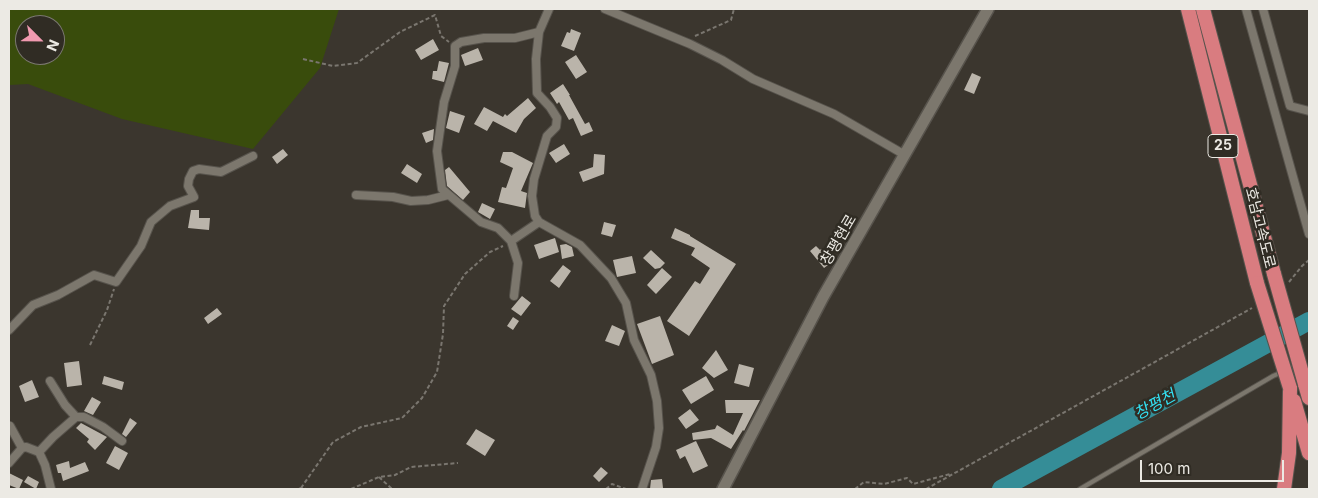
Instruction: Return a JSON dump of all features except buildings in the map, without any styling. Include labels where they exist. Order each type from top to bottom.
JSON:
[{"type":"highway","name":"호남고속도로","points":[[1188,9],[1257,283],[1309,453]]},
{"type":"highway","name":"호남고속도로","points":[[1203,9],[1309,398]]},
{"type":"highway","points":[[1284,489],[1289,453],[1290,388]]},
{"type":"main road","name":"창평현로","points":[[723,489],[823,297],[988,9]]},
{"type":"street","points":[[548,9],[539,32],[536,59],[537,94],[550,106],[557,118],[556,127],[547,136],[534,179],[532,196],[535,216],[539,222],[580,245],[611,278],[626,303],[634,340],[651,375],[657,401],[659,428],[656,446],[642,489]]},
{"type":"street","points":[[605,9],[684,42],[722,60],[753,79],[834,114],[905,155]]},
{"type":"street","points":[[1246,9],[1309,234]]},
{"type":"street","points":[[1263,9],[1290,106],[1309,111]]},
{"type":"street","points":[[514,296],[518,263],[511,241],[498,228],[481,222],[442,190],[437,150],[444,102],[455,66],[455,46],[461,42],[476,39],[515,38],[539,32]]},
{"type":"street","points":[[9,330],[33,305],[58,295],[94,275],[116,282],[141,246],[151,222],[170,206],[194,197],[188,186],[193,171],[199,169],[221,172],[252,156]]},
{"type":"street","points":[[356,195],[411,201],[428,200],[448,194]]},
{"type":"street","points":[[511,241],[539,222]]},
{"type":"street","points":[[50,381],[65,405],[76,416],[84,417],[103,427],[122,441]]},
{"type":"street","points":[[39,452],[76,416]]},
{"type":"street","points":[[10,426],[22,448]]},
{"type":"street","points":[[9,463],[22,448],[26,447],[39,452],[46,465],[51,489]]},
{"type":"lane","points":[[1080,489],[1265,381],[1300,364]]},
{"type":"path","points":[[684,42],[731,20],[734,9]]},
{"type":"path","points":[[303,59],[333,66],[357,63],[400,32],[435,16],[441,36],[455,46]]},
{"type":"path","points":[[306,489],[300,488],[333,442],[361,427],[402,418],[422,398],[437,372],[443,334],[444,306],[465,274],[490,252],[511,241]]},
{"type":"path","points":[[1286,284],[1309,260]]},
{"type":"path","points":[[90,345],[107,310],[116,282]]},
{"type":"path","points":[[926,489],[1254,307]]},
{"type":"path","points":[[351,489],[379,477],[395,475],[411,468],[458,463]]},
{"type":"path","points":[[855,489],[864,482],[884,484],[907,478],[914,484],[955,472]]},
{"type":"path","points":[[379,477],[392,489]]},
{"type":"path","points":[[606,489],[612,484],[626,489]]},
{"type":"green space","points":[[9,9],[339,9],[320,68],[253,149],[122,119],[28,84],[9,85]]},
{"type":"waterway","name":"창평천","points":[[1001,489],[1309,321]]}]
